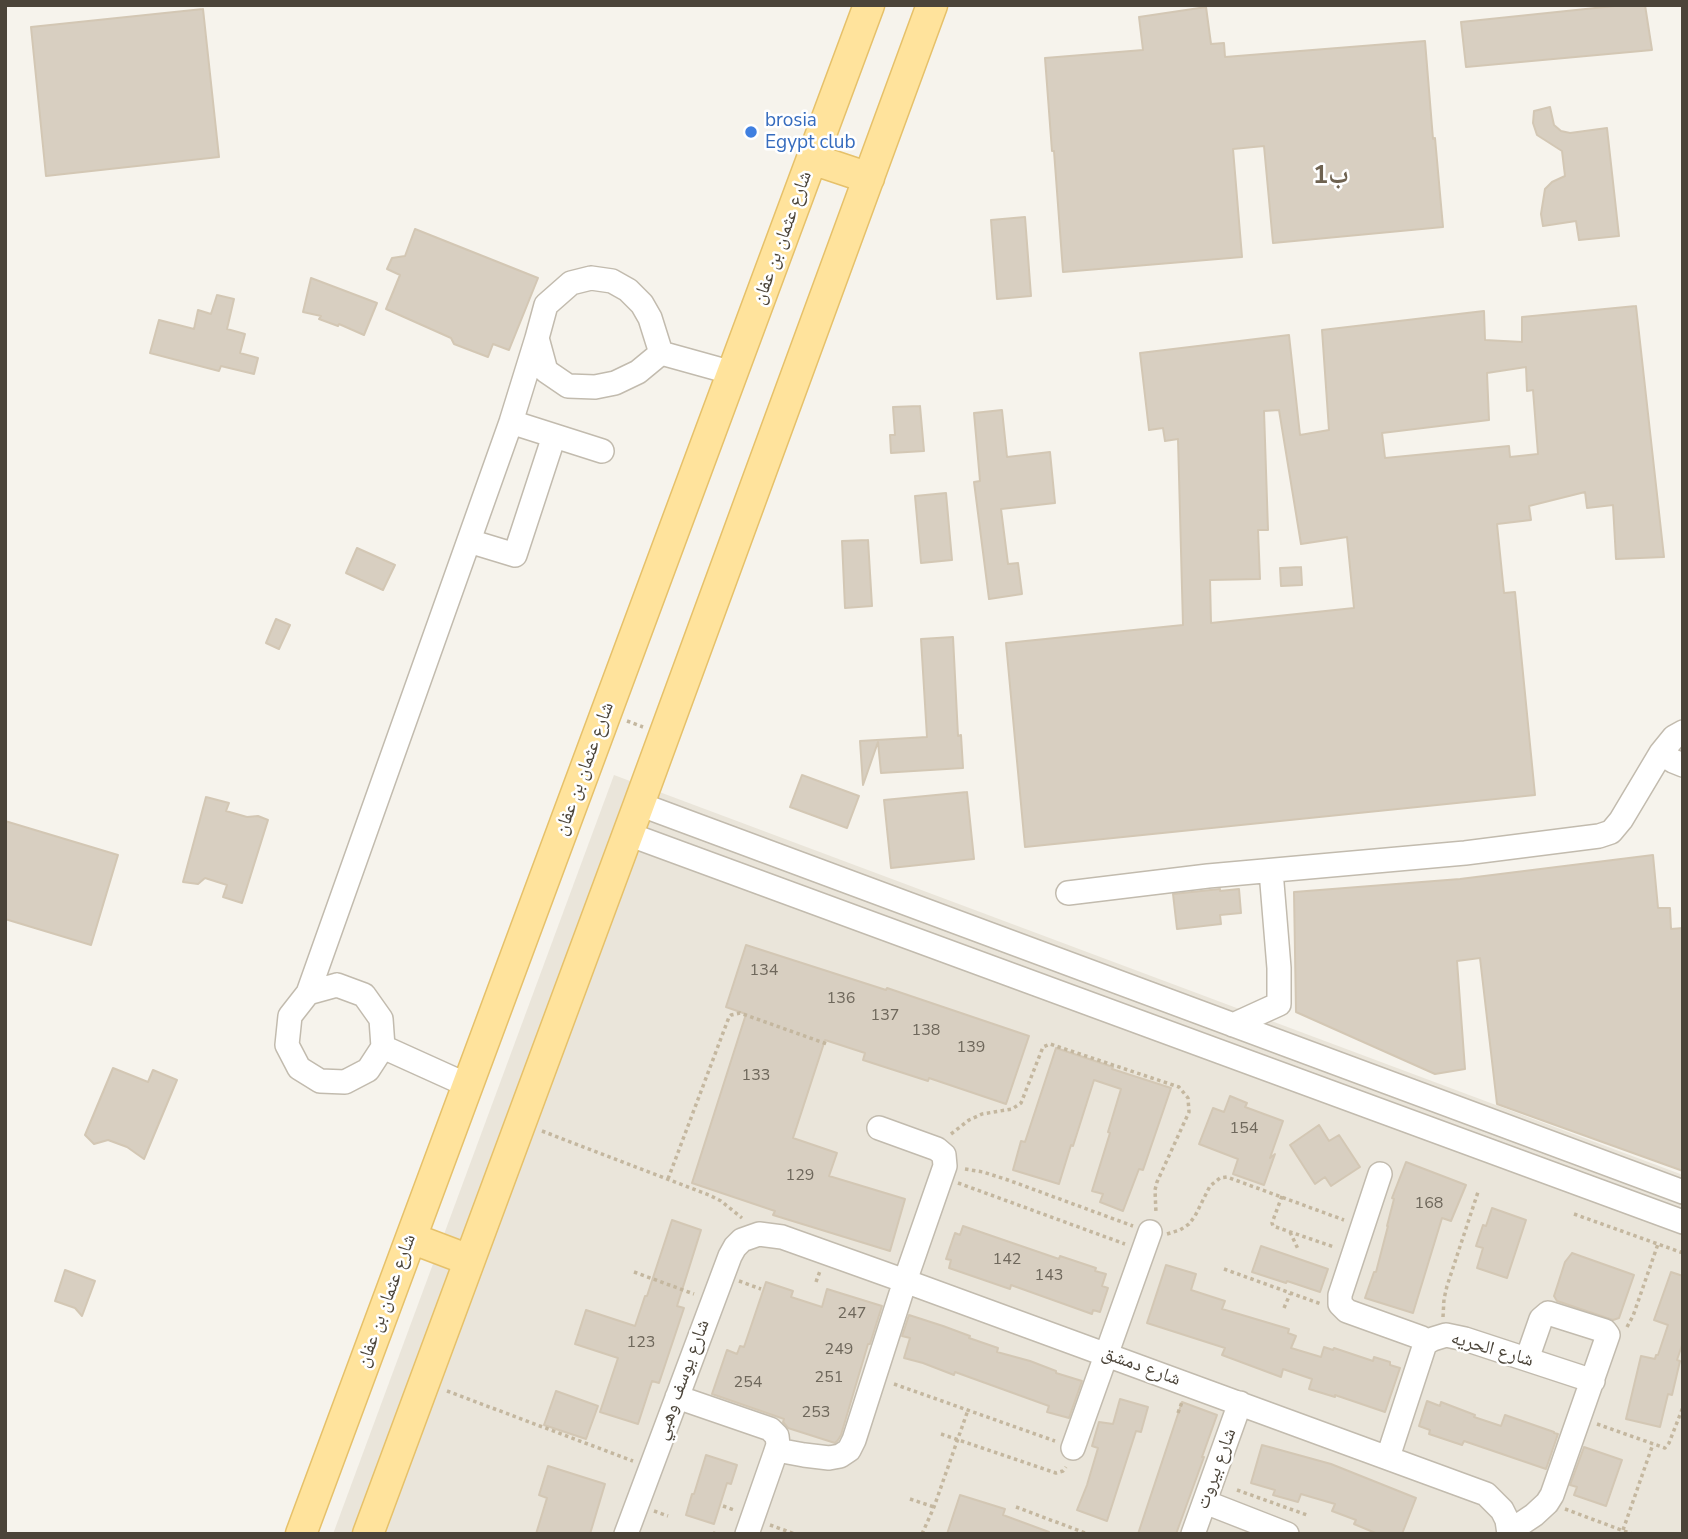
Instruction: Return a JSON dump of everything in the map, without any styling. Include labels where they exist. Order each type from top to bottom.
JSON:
[{"type":"main road","name":"شارع عثمان بن عفان","points":[[301,1534],[869,5]]},
{"type":"main road","points":[[368,1534],[932,5]]},
{"type":"main road","points":[[812,159],[869,178]]},
{"type":"main road","points":[[411,1238],[469,1260]]},
{"type":"street","points":[[308,993],[337,985],[364,995],[381,1019],[383,1047],[368,1070],[345,1082],[320,1081],[299,1068],[287,1045],[289,1016],[308,993],[511,422],[546,305],[571,284],[591,278],[612,281],[628,290],[642,304],[650,318],[661,352]]},
{"type":"street","points":[[537,338],[546,371],[568,386],[594,387],[615,383],[638,372],[661,352]]},
{"type":"street","points":[[661,352],[733,373]]},
{"type":"street","points":[[511,422],[602,452]]},
{"type":"street","points":[[469,541],[515,555],[554,436]]},
{"type":"street","points":[[1068,893],[1208,876],[1465,853],[1599,836],[1611,832],[1621,820],[1661,753],[1674,737],[1683,732]]},
{"type":"street","points":[[1661,753],[1683,765]]},
{"type":"street","points":[[639,804],[1683,1192]]},
{"type":"street","points":[[628,834],[1683,1223]]},
{"type":"street","points":[[1233,1025],[1279,1004],[1279,968],[1271,871]]},
{"type":"street","points":[[839,912],[849,883]]},
{"type":"street","points":[[908,937],[919,909]]},
{"type":"street","points":[[383,1047],[467,1085]]},
{"type":"street","points":[[1489,1151],[1499,1123]]},
{"type":"street","points":[[777,1450],[829,1458],[840,1456],[849,1450],[905,1280],[941,1164],[879,1128]]},
{"type":"street","points":[[1556,1176],[1565,1148]]},
{"type":"street","points":[[1380,1174],[1340,1294],[1340,1304],[1347,1311],[1422,1338],[1436,1339]]},
{"type":"street","name":"شارع دمشق","points":[[752,1235],[775,1235],[905,1280],[1486,1494],[1502,1510],[1510,1532]]},
{"type":"street","name":"شارع يوسف وهبي","points":[[626,1534],[725,1268],[735,1247],[752,1235]]},
{"type":"street","points":[[1073,1448],[1147,1242]]},
{"type":"street","points":[[1510,1532],[1534,1515],[1552,1496],[1609,1337],[1605,1331],[1548,1313],[1541,1319],[1527,1359]]},
{"type":"street","name":"شارع الحريه","points":[[1388,1457],[1436,1339],[1465,1339],[1593,1381]]},
{"type":"street","points":[[677,1397],[770,1429],[777,1436],[777,1450],[749,1526]]},
{"type":"street","name":"شارع بيروت","points":[[1193,1534],[1241,1403]]},
{"type":"street","points":[[1208,1492],[1287,1534]]},
{"type":"path","points":[[605,714],[664,734]]},
{"type":"path","points":[[668,1179],[731,1014],[740,1013],[827,1044]]},
{"type":"path","points":[[941,1164],[951,1133],[982,1114],[1012,1109],[1020,1103],[1046,1045],[1054,1045],[1179,1087],[1188,1098],[1189,1112],[1157,1182],[1156,1214],[1147,1242]]},
{"type":"path","points":[[520,1122],[721,1200],[741,1218],[752,1235]]},
{"type":"path","points":[[941,1164],[995,1176],[1147,1242]]},
{"type":"path","points":[[941,1164],[1147,1242],[1160,1235],[1171,1234],[1189,1224],[1210,1186],[1220,1178],[1233,1178],[1362,1227]]},
{"type":"path","points":[[1436,1339],[1444,1299],[1478,1192]]},
{"type":"path","points":[[1282,1196],[1272,1224],[1353,1253]]},
{"type":"path","points":[[1574,1214],[1683,1253]]},
{"type":"path","points":[[1290,1231],[1298,1249]]},
{"type":"path","points":[[1609,1337],[1621,1332],[1630,1322],[1658,1244]]},
{"type":"path","points":[[1224,1269],[1317,1303],[1340,1304]]},
{"type":"path","points":[[634,1272],[713,1301]]},
{"type":"path","points":[[1284,1308],[1290,1293]]},
{"type":"path","points":[[874,1377],[1073,1448],[1066,1467],[1056,1473],[941,1434]]},
{"type":"path","points":[[424,1382],[651,1468]]},
{"type":"path","points":[[1580,1418],[1665,1448],[1669,1445],[1683,1407]]},
{"type":"path","points":[[922,1534],[968,1410]]},
{"type":"path","points":[[1623,1530],[1653,1444]]},
{"type":"path","points":[[1208,1492],[1307,1515]]},
{"type":"path","points":[[910,1499],[934,1507]]},
{"type":"path","points":[[1547,1503],[1632,1534]]},
{"type":"path","points":[[1016,1507],[1088,1534]]},
{"type":"path","points":[[749,1526],[795,1534]]},
{"type":"shaded area","points":[[614,775],[1683,1175],[1683,1534],[333,1534]]},
{"type":"building","points":[[1645,5],[1652,50],[1466,67],[1461,22]]},
{"type":"building","points":[[1206,7],[1211,44],[1224,43],[1225,57],[1425,41],[1443,227],[1273,243],[1264,146],[1233,149],[1242,257],[1063,272],[1045,58],[1143,50],[1139,17]]},
{"type":"building","points":[[203,9],[219,157],[46,176],[31,27]]},
{"type":"building","points":[[1550,107],[1554,125],[1561,131],[1570,133],[1607,128],[1619,236],[1579,240],[1576,221],[1543,226],[1541,214],[1545,189],[1565,176],[1562,151],[1537,135],[1533,123],[1534,111]]},
{"type":"building","points":[[1025,217],[1031,296],[997,299],[991,220]]},
{"type":"building","points":[[415,229],[538,278],[509,350],[493,344],[488,357],[454,344],[451,338],[386,309],[400,275],[387,269],[392,258],[405,256]]},
{"type":"building","points":[[311,278],[377,303],[364,335],[319,319],[321,316],[303,312]]},
{"type":"building","points":[[217,295],[234,299],[227,329],[245,334],[240,353],[258,358],[254,374],[221,366],[219,371],[150,353],[159,320],[194,329],[198,310],[211,314]]},
{"type":"building","points":[[1636,306],[1664,557],[1616,559],[1613,505],[1587,508],[1585,492],[1529,506],[1531,520],[1497,524],[1504,593],[1515,592],[1535,795],[1025,847],[1006,643],[1183,625],[1178,439],[1165,441],[1163,428],[1149,430],[1140,353],[1289,335],[1300,435],[1329,430],[1322,330],[1484,311],[1485,340],[1522,342],[1522,317]],"holes":[[[1526,367],[1527,391],[1533,390],[1538,454],[1510,457],[1509,446],[1385,458],[1382,433],[1489,420],[1487,373]],[[1279,410],[1301,544],[1347,537],[1354,608],[1211,623],[1210,580],[1260,579],[1258,530],[1268,530],[1264,411]]]},
{"type":"building","points":[[920,406],[924,451],[891,453],[890,435],[895,435],[893,407]]},
{"type":"building","points":[[1002,410],[1007,457],[1050,452],[1055,503],[1001,509],[1008,564],[1018,563],[1022,594],[989,599],[974,482],[980,481],[974,413]]},
{"type":"building","points":[[946,493],[952,560],[921,563],[915,496]]},
{"type":"building","points":[[868,540],[872,606],[845,608],[842,541]]},
{"type":"building","points":[[357,548],[395,565],[383,590],[346,573]]},
{"type":"building","points":[[1301,567],[1302,585],[1281,586],[1280,568]]},
{"type":"building","points":[[276,619],[290,625],[279,649],[266,643]]},
{"type":"building","points":[[953,637],[958,736],[961,735],[963,768],[881,773],[878,742],[863,785],[860,741],[927,737],[921,639]]},
{"type":"building","points":[[802,775],[859,796],[847,828],[790,807]]},
{"type":"building","points":[[967,792],[974,859],[891,868],[884,800]]},
{"type":"building","points":[[206,797],[229,803],[226,811],[268,820],[242,903],[223,897],[227,885],[205,878],[198,884],[183,882]]},
{"type":"building","points":[[5,821],[118,855],[91,945],[5,919]]},
{"type":"building","points":[[1653,855],[1658,908],[1670,908],[1671,929],[1683,928],[1683,1171],[1497,1104],[1480,958],[1457,961],[1465,1069],[1435,1074],[1296,1012],[1294,892],[1460,879]]},
{"type":"building","points":[[1239,889],[1241,913],[1220,915],[1221,924],[1177,929],[1173,894]]},
{"type":"building","points":[[746,945],[886,990],[887,988],[1029,1036],[1006,1104],[929,1078],[928,1081],[863,1060],[865,1053],[825,1040],[793,1138],[837,1153],[829,1176],[905,1199],[890,1251],[773,1215],[775,1211],[692,1183],[746,1014],[726,1007]]},
{"type":"building","points":[[1056,1048],[1171,1088],[1143,1170],[1139,1169],[1123,1211],[1100,1202],[1103,1194],[1092,1191],[1121,1089],[1094,1080],[1059,1184],[1013,1170]]},
{"type":"building","points":[[113,1068],[148,1082],[153,1070],[177,1080],[144,1159],[127,1147],[108,1140],[94,1144],[85,1135]]},
{"type":"building","points":[[1230,1096],[1247,1103],[1245,1107],[1283,1121],[1264,1185],[1233,1174],[1238,1159],[1199,1144],[1213,1108],[1224,1112]]},
{"type":"building","points":[[1319,1125],[1329,1141],[1339,1135],[1360,1167],[1331,1186],[1325,1177],[1315,1184],[1290,1145]]},
{"type":"building","points":[[1406,1162],[1466,1185],[1451,1221],[1442,1218],[1413,1313],[1365,1298],[1376,1272],[1394,1199],[1392,1198]]},
{"type":"building","points":[[1492,1208],[1526,1220],[1507,1278],[1477,1268],[1483,1248],[1476,1246]]},
{"type":"building","points":[[672,1220],[701,1230],[677,1306],[684,1308],[659,1383],[652,1381],[638,1424],[600,1412],[618,1358],[575,1344],[586,1310],[635,1326]]},
{"type":"building","points":[[963,1226],[1059,1259],[1060,1256],[1096,1268],[1095,1271],[1106,1274],[1102,1286],[1108,1288],[1100,1312],[1093,1310],[1092,1314],[1011,1285],[1010,1289],[949,1268],[951,1260],[946,1259],[955,1233],[960,1235]]},
{"type":"building","points":[[1261,1246],[1328,1269],[1320,1292],[1252,1272]]},
{"type":"building","points":[[1572,1253],[1634,1275],[1619,1318],[1613,1320],[1557,1301],[1554,1296],[1565,1262]]},
{"type":"building","points":[[1166,1265],[1196,1274],[1191,1290],[1225,1301],[1222,1309],[1289,1329],[1288,1333],[1296,1336],[1291,1348],[1321,1357],[1324,1347],[1334,1348],[1373,1361],[1374,1357],[1400,1368],[1385,1412],[1309,1389],[1312,1379],[1283,1369],[1281,1377],[1222,1355],[1225,1348],[1147,1323]]},
{"type":"building","points":[[65,1270],[95,1281],[82,1316],[75,1308],[55,1301]]},
{"type":"building","points":[[1671,1272],[1683,1276],[1683,1342],[1677,1360],[1680,1361],[1672,1395],[1668,1394],[1660,1427],[1626,1419],[1641,1356],[1655,1359],[1668,1325],[1654,1320]]},
{"type":"building","points":[[766,1282],[793,1291],[791,1297],[822,1307],[827,1289],[882,1306],[841,1435],[835,1443],[788,1428],[783,1422],[784,1419],[712,1394],[727,1350],[737,1354],[740,1346],[744,1347]]},
{"type":"building","points":[[909,1315],[970,1336],[969,1338],[998,1348],[997,1352],[1030,1361],[1082,1381],[1069,1418],[1047,1412],[1049,1406],[955,1372],[954,1375],[904,1358],[910,1338],[902,1336]]},
{"type":"building","points":[[556,1391],[598,1406],[586,1439],[544,1425]]},
{"type":"building","points":[[1120,1399],[1148,1407],[1141,1432],[1136,1431],[1107,1521],[1077,1510],[1098,1448],[1092,1446],[1099,1422],[1113,1424]]},
{"type":"building","points":[[1427,1401],[1440,1406],[1441,1402],[1501,1426],[1505,1415],[1558,1434],[1546,1469],[1464,1441],[1462,1445],[1429,1434],[1430,1430],[1419,1426]]},
{"type":"building","points":[[1182,1402],[1217,1415],[1204,1457],[1176,1534],[1138,1534]]},
{"type":"building","points":[[1262,1445],[1331,1464],[1416,1498],[1402,1534],[1378,1534],[1354,1524],[1356,1520],[1332,1511],[1335,1504],[1301,1494],[1298,1502],[1273,1495],[1275,1490],[1251,1483]]},
{"type":"building","points":[[1584,1447],[1622,1460],[1606,1506],[1574,1495],[1577,1487],[1570,1485]]},
{"type":"building","points":[[706,1455],[737,1465],[731,1484],[727,1483],[714,1524],[686,1515]]},
{"type":"building","points":[[548,1466],[605,1484],[590,1534],[536,1534],[547,1498],[539,1495]]},
{"type":"building","points":[[960,1495],[1005,1509],[1003,1515],[1049,1532],[947,1534]]},
{"type":"place","name":"brosia Egypt club","points":[[751,132]]},
{"type":"district","name":"ب1","points":[[1331,177]]}]
